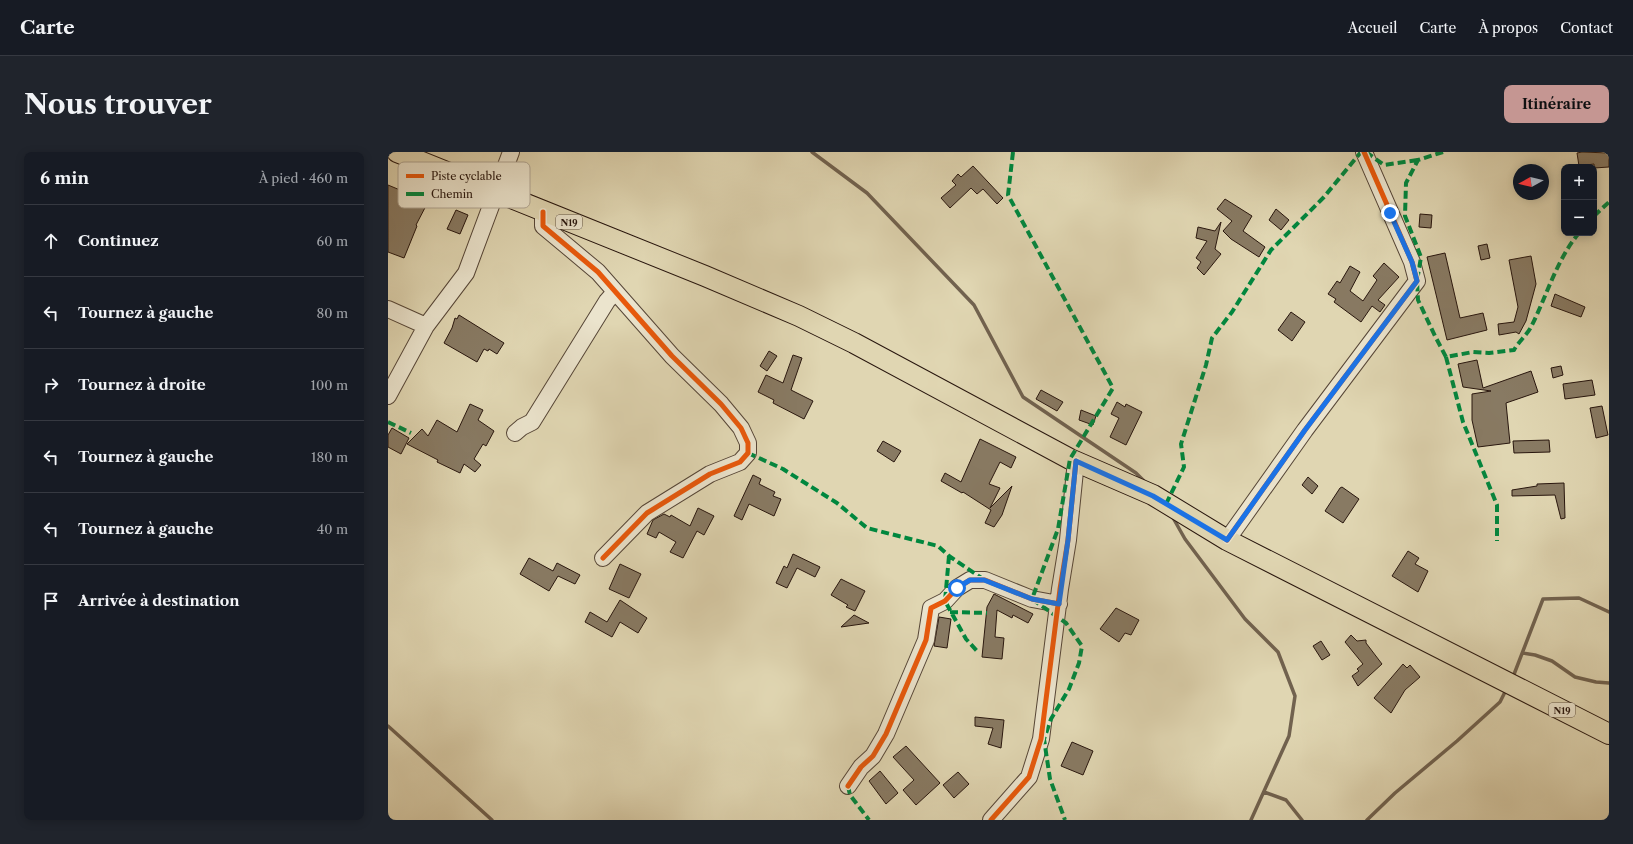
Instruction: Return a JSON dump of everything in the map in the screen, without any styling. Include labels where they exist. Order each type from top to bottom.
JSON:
[{"type":"main road","name":"N19","points":[[397,152],[422,162]]},
{"type":"main road","name":"N19","points":[[530,206],[705,276],[798,316],[897,365],[1076,461],[1153,496],[1227,540],[1609,734]]},
{"type":"street","points":[[507,162],[511,152]]},
{"type":"street","points":[[1227,540],[1305,430],[1417,281],[1412,262],[1364,152]]},
{"type":"street","points":[[388,396],[426,326],[466,274],[490,208]]},
{"type":"street","points":[[543,212],[543,226],[598,272],[672,356],[721,404],[741,428],[748,443],[748,453],[740,462],[710,474],[647,513],[603,558]]},
{"type":"street","points":[[515,433],[522,427],[532,422],[607,302],[615,292]]},
{"type":"street","points":[[388,309],[426,326]]},
{"type":"street","points":[[991,820],[1029,777],[1041,739],[1068,540],[1076,461]]},
{"type":"street","points":[[848,786],[861,767],[873,756],[886,734],[926,640],[931,608],[945,601],[957,588],[970,580],[984,580],[1032,599],[1059,604]]},
{"type":"building","points":[[1577,153],[1609,153],[1609,167],[1597,168],[1597,164],[1579,164]]},
{"type":"building","points":[[973,166],[1003,198],[997,204],[983,189],[977,194],[971,188],[950,208],[941,198],[956,185],[952,181],[958,174],[961,177]]},
{"type":"building","points":[[388,185],[398,189],[398,208],[425,208],[416,225],[417,226],[404,258],[388,252]]},
{"type":"building","points":[[1225,199],[1252,216],[1243,231],[1265,247],[1259,257],[1231,239],[1223,231],[1232,221],[1217,209]]},
{"type":"building","points":[[1276,209],[1289,220],[1281,230],[1269,220]]},
{"type":"building","points":[[456,210],[468,215],[460,234],[447,229]]},
{"type":"building","points":[[1420,214],[1432,215],[1431,228],[1419,227]]},
{"type":"building","points":[[1221,222],[1215,249],[1221,254],[1204,275],[1197,268],[1201,262],[1196,258],[1207,241],[1196,238],[1198,227],[1215,231]]},
{"type":"building","points":[[1487,244],[1490,258],[1481,260],[1478,246]]},
{"type":"building","points":[[1445,253],[1460,318],[1483,313],[1487,330],[1447,340],[1427,257]]},
{"type":"building","points":[[1531,256],[1536,284],[1526,321],[1519,334],[1516,332],[1499,335],[1498,324],[1514,322],[1518,307],[1509,260]]},
{"type":"building","points":[[1384,263],[1399,277],[1378,300],[1385,305],[1380,312],[1372,306],[1361,322],[1334,302],[1336,299],[1328,294],[1337,281],[1340,283],[1350,266],[1360,272],[1350,291],[1363,301],[1377,280],[1373,276]]},
{"type":"building","points":[[1555,294],[1585,307],[1581,317],[1551,306]]},
{"type":"building","points":[[1291,312],[1305,322],[1292,341],[1278,330]]},
{"type":"building","points":[[459,315],[504,343],[497,354],[489,349],[488,351],[484,349],[477,362],[444,343],[452,328],[455,318],[457,319]]},
{"type":"building","points":[[769,351],[777,356],[767,371],[760,366]]},
{"type":"building","points":[[793,355],[802,358],[791,390],[813,401],[804,419],[773,403],[774,400],[758,392],[766,375],[783,383]]},
{"type":"building","points":[[1477,360],[1483,388],[1531,371],[1538,392],[1506,403],[1510,443],[1478,447],[1472,420],[1472,394],[1491,391],[1463,387],[1458,364]]},
{"type":"building","points":[[1561,366],[1563,375],[1553,378],[1551,368]]},
{"type":"building","points":[[1592,380],[1595,395],[1565,399],[1563,384]]},
{"type":"building","points":[[1041,390],[1063,402],[1057,411],[1036,399]]},
{"type":"building","points":[[1117,402],[1125,407],[1126,404],[1142,412],[1126,445],[1110,437],[1119,418],[1111,414]]},
{"type":"building","points":[[470,404],[483,410],[478,420],[494,431],[486,446],[483,444],[474,459],[481,465],[475,472],[464,464],[460,473],[437,462],[438,460],[407,444],[422,429],[428,436],[437,420],[457,432]]},
{"type":"building","points":[[1602,406],[1608,435],[1596,438],[1590,408]]},
{"type":"building","points":[[1081,410],[1096,416],[1093,425],[1079,420]]},
{"type":"building","points":[[392,428],[409,438],[401,454],[388,447],[388,435]]},
{"type":"building","points":[[980,439],[1016,457],[1011,468],[1000,462],[989,484],[1000,488],[990,508],[1012,486],[1002,515],[994,527],[985,523],[991,510],[963,492],[962,493],[941,481],[945,473],[961,482]]},
{"type":"building","points":[[1549,440],[1550,452],[1514,453],[1513,441]]},
{"type":"building","points":[[883,441],[901,451],[894,462],[877,451]]},
{"type":"building","points":[[753,475],[761,479],[759,484],[775,492],[773,496],[781,499],[774,516],[749,504],[742,520],[734,516]]},
{"type":"building","points":[[1308,477],[1318,486],[1312,494],[1302,485]]},
{"type":"building","points":[[1564,483],[1565,518],[1561,519],[1555,495],[1512,496],[1512,490],[1537,486],[1537,484]]},
{"type":"building","points":[[1342,487],[1359,499],[1343,523],[1325,511]]},
{"type":"building","points":[[698,508],[714,516],[704,535],[697,531],[683,558],[670,552],[676,542],[659,532],[656,538],[647,534],[653,520],[664,514],[670,517],[671,515],[690,526]]},
{"type":"building","points":[[1408,551],[1419,558],[1415,564],[1428,571],[1418,592],[1392,576]]},
{"type":"building","points":[[793,554],[820,567],[815,577],[797,568],[787,588],[776,583],[784,566],[787,568]]},
{"type":"building","points":[[529,558],[553,571],[557,563],[580,575],[575,584],[558,576],[549,591],[520,574]]},
{"type":"building","points":[[620,564],[641,574],[629,598],[609,589]]},
{"type":"building","points":[[841,579],[865,591],[855,611],[846,607],[848,605],[831,595]]},
{"type":"building","points":[[994,594],[1033,614],[1028,623],[1013,615],[1012,618],[997,610],[995,637],[1004,638],[1002,659],[982,657],[987,607]]},
{"type":"building","points":[[620,600],[647,618],[638,633],[620,622],[612,637],[585,622],[590,612],[607,622]]},
{"type":"building","points":[[1116,608],[1139,620],[1131,635],[1125,633],[1119,642],[1100,629]]},
{"type":"building","points":[[854,615],[869,623],[841,627]]},
{"type":"building","points":[[939,617],[951,619],[947,648],[934,646]]},
{"type":"building","points":[[1351,635],[1357,641],[1366,640],[1366,643],[1382,664],[1358,686],[1352,676],[1359,671],[1357,669],[1363,664],[1345,642]]},
{"type":"building","points":[[1321,641],[1330,655],[1322,660],[1313,646]]},
{"type":"building","points":[[1403,664],[1407,668],[1410,665],[1420,677],[1405,690],[1391,713],[1374,698]]},
{"type":"building","points":[[975,717],[1004,720],[1001,748],[988,744],[993,728],[975,726]]},
{"type":"building","points":[[1072,742],[1093,751],[1083,775],[1061,766]]},
{"type":"building","points":[[906,746],[940,783],[916,805],[903,790],[914,780],[893,757]]},
{"type":"building","points":[[880,771],[898,793],[886,804],[869,781]]},
{"type":"building","points":[[958,772],[969,784],[954,798],[943,785]]},
{"type":"waterway","points":[[812,152],[867,193],[974,305],[1023,397],[1136,473],[1145,482]]},
{"type":"waterway","points":[[1172,516],[1185,539],[1245,619],[1278,652],[1295,696],[1289,736],[1251,820]]},
{"type":"waterway","points":[[1513,677],[1543,599],[1579,598],[1609,612]]},
{"type":"waterway","points":[[1523,653],[1535,655],[1552,661],[1575,677],[1596,682],[1609,683]]},
{"type":"waterway","points":[[1367,820],[1395,793],[1457,741],[1500,702],[1507,688]]},
{"type":"waterway","points":[[388,726],[492,820]]},
{"type":"waterway","points":[[1264,792],[1286,800],[1302,820]]},
{"type":"marked path","points":[[1013,152],[1008,195],[1113,388],[1070,459],[1058,529],[1032,599],[1066,623],[1082,646],[1079,663],[1069,689],[1051,719],[1044,739],[1050,779],[1065,820]]},
{"type":"marked path","points":[[1166,504],[1184,467],[1181,444],[1206,365],[1212,338],[1232,312],[1271,250],[1324,197],[1361,152]]},
{"type":"marked path","points":[[1366,152],[1384,165],[1418,160]]},
{"type":"marked path","points":[[1443,152],[1418,160],[1406,183],[1405,216],[1421,257],[1417,281],[1418,300],[1446,357],[1473,352],[1489,353],[1514,350],[1530,328],[1564,254],[1577,236]]},
{"type":"marked path","points":[[1597,213],[1609,202]]},
{"type":"marked path","points":[[1446,357],[1463,422],[1497,505],[1497,541]]},
{"type":"marked path","points":[[388,422],[411,433]]},
{"type":"marked path","points":[[748,453],[783,469],[837,503],[867,528],[938,546],[949,556],[983,579]]},
{"type":"marked path","points":[[949,556],[945,601],[966,639],[977,651]]},
{"type":"marked path","points":[[950,612],[987,613]]},
{"type":"marked path","points":[[848,786],[850,795],[869,820]]},
{"type":"cycle path","points":[[1227,540],[1305,430],[1417,281],[1412,262],[1364,152]]},
{"type":"cycle path","points":[[543,212],[543,226],[598,272],[672,356],[721,404],[741,428],[748,443],[748,453],[740,462],[710,474],[647,513],[603,558]]},
{"type":"cycle path","points":[[991,820],[1029,777],[1041,739],[1060,589],[1068,540],[1076,461]]},
{"type":"cycle path","points":[[848,786],[861,767],[873,756],[886,734],[926,640],[931,608],[945,601],[957,588],[970,580],[985,580],[1032,599],[1059,604]]},
{"type":"route","points":[[957,588],[970,580],[984,580],[1032,599],[1059,604],[1068,540],[1076,461],[1153,496],[1227,540],[1305,430],[1417,281],[1412,262],[1390,213]]}]
